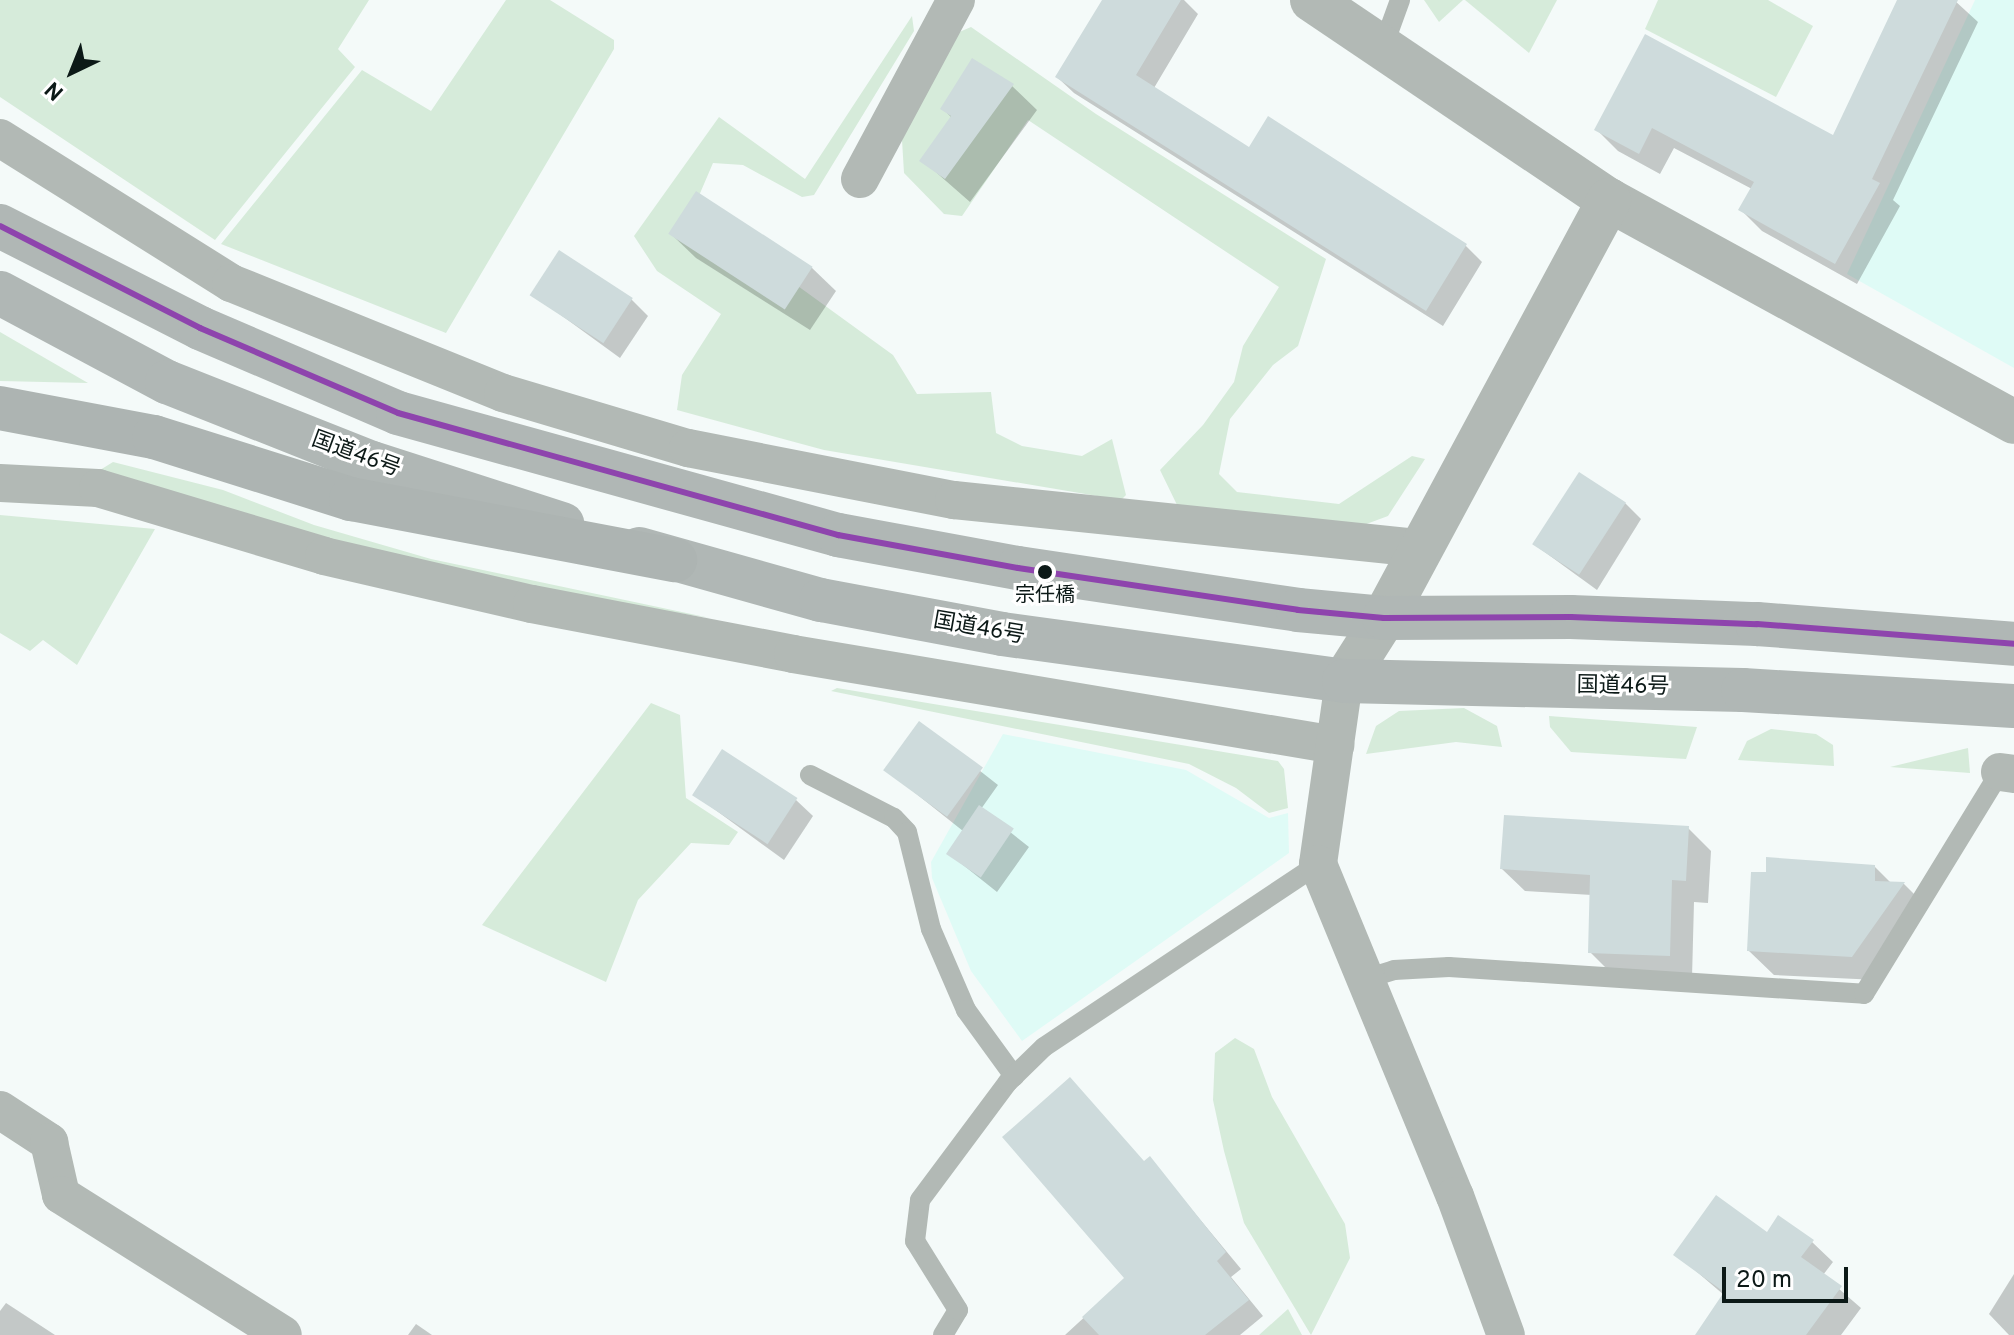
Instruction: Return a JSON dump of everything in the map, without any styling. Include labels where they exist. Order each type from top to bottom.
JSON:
[{"type":"highway","points":[[0,226],[200,328],[398,413],[628,480],[838,535],[1018,568],[1384,618],[1664,620],[2014,644]]},
{"type":"highway","name":"国道46号","points":[[0,293],[167,382],[372,463],[675,560],[821,600],[1002,634],[1344,681],[1743,690],[2014,706]]},
{"type":"highway","points":[[0,408],[154,437],[351,499],[675,560]]},
{"type":"street","points":[[1312,0],[1609,200],[2014,422]]},
{"type":"street","points":[[860,179],[947,3]]},
{"type":"street","points":[[0,138],[231,283],[503,393],[688,448],[954,500],[1422,548]]},
{"type":"street","points":[[1506,1335],[1318,864],[1344,681],[1384,618],[1609,200]]},
{"type":"street","points":[[0,483],[98,488],[324,556],[532,604],[793,654],[1335,745]]},
{"type":"street","points":[[0,1110],[49,1142],[61,1195],[283,1335]]},
{"type":"lane","points":[[1383,47],[1400,0]]},
{"type":"lane","points":[[1365,979],[1394,970],[1449,967],[1864,994],[2007,773]]},
{"type":"lane","points":[[810,775],[894,818],[907,832],[931,929],[966,1010],[1014,1076]]},
{"type":"lane","points":[[943,1335],[958,1310],[915,1241],[920,1200],[1014,1076],[1044,1047],[1318,864]]},
{"type":"shaded area","points":[[0,0],[369,0],[338,49],[355,67],[215,240],[0,97]]},
{"type":"shaded area","points":[[506,0],[550,0],[614,40],[614,49],[446,333],[221,244],[362,70],[431,111]]},
{"type":"shaded area","points":[[1424,0],[1463,0],[1439,22]]},
{"type":"shaded area","points":[[1465,0],[1557,0],[1529,53]]},
{"type":"shaded area","points":[[1658,0],[1768,0],[1813,26],[1776,97],[1645,29]]},
{"type":"shaded area","points":[[1975,0],[2014,0],[2014,368],[1847,274]]},
{"type":"shaded area","points":[[912,16],[914,31],[814,195],[802,197],[743,165],[713,163],[695,205],[711,223],[893,355],[917,394],[991,392],[996,433],[1022,446],[1082,456],[1112,439],[1126,495],[1121,500],[824,450],[677,410],[682,375],[721,314],[657,271],[634,236],[719,117],[805,179]]},
{"type":"shaded area","points":[[971,27],[1096,114],[1326,259],[1298,346],[1273,365],[1230,419],[1219,474],[1237,492],[1339,504],[1412,456],[1425,459],[1388,516],[1361,526],[1179,509],[1160,470],[1203,425],[1234,382],[1243,346],[1279,287],[1028,120],[962,216],[944,214],[904,173],[902,140],[957,33]]},
{"type":"shaded area","points":[[0,332],[88,383],[0,381]]},
{"type":"shaded area","points":[[113,462],[223,490],[314,525],[431,559],[710,618],[542,592],[336,546],[92,475]]},
{"type":"shaded area","points":[[0,515],[155,529],[77,665],[43,640],[30,651],[0,633]]},
{"type":"shaded area","points":[[837,688],[1278,761],[1284,769],[1288,808],[1269,813],[1236,788],[1189,764],[831,691]]},
{"type":"shaded area","points":[[651,703],[680,715],[686,798],[738,832],[729,845],[691,843],[638,900],[606,982],[482,925]]},
{"type":"shaded area","points":[[1464,708],[1497,726],[1502,747],[1456,742],[1366,754],[1376,726],[1399,711]]},
{"type":"shaded area","points":[[1549,716],[1697,727],[1686,759],[1571,752],[1550,727]]},
{"type":"shaded area","points":[[1771,729],[1816,734],[1833,745],[1834,766],[1738,760],[1747,741]]},
{"type":"shaded area","points":[[1003,734],[1186,770],[1269,818],[1288,813],[1289,853],[1022,1041],[971,971],[932,878],[931,862]]},
{"type":"shaded area","points":[[1968,748],[1970,773],[1890,767]]},
{"type":"shaded area","points":[[1235,1038],[1254,1049],[1272,1097],[1345,1224],[1350,1258],[1311,1335],[1244,1223],[1224,1151],[1213,1100],[1215,1053]]},
{"type":"shaded area","points":[[1288,1309],[1302,1335],[1259,1335]]},
{"type":"building","points":[[1102,0],[1181,0],[1136,75],[1249,147],[1268,116],[1467,244],[1426,311],[1055,77]]},
{"type":"building","points":[[1897,0],[1958,0],[1872,179],[1880,183],[1835,264],[1738,210],[1754,182],[1652,128],[1639,154],[1594,130],[1645,34],[1833,135]]},
{"type":"building","points":[[972,58],[1014,84],[945,179],[919,161],[951,116],[940,109]]},
{"type":"building","points":[[696,191],[813,267],[785,309],[668,234]]},
{"type":"building","points":[[559,250],[633,298],[603,343],[530,295]]},
{"type":"building","points":[[1579,472],[1626,502],[1579,575],[1532,544]]},
{"type":"building","points":[[919,721],[983,767],[947,817],[883,770]]},
{"type":"building","points":[[722,749],[797,798],[768,844],[692,795]]},
{"type":"building","points":[[979,805],[1014,828],[981,877],[946,854]]},
{"type":"building","points":[[1504,815],[1689,826],[1686,881],[1672,880],[1670,956],[1588,953],[1590,875],[1500,869]]},
{"type":"building","points":[[1766,857],[1875,865],[1875,881],[1905,882],[1852,957],[1747,951],[1751,872],[1766,872]]},
{"type":"building","points":[[1070,1077],[1144,1161],[1150,1156],[1226,1252],[1217,1261],[1249,1300],[1205,1335],[1099,1335],[1082,1317],[1124,1278],[1002,1137]]},
{"type":"building","points":[[1716,1195],[1767,1232],[1778,1215],[1814,1240],[1801,1257],[1842,1286],[1806,1335],[1695,1335],[1724,1292],[1673,1255]]},
{"type":"transit line","points":[[0,226],[200,328],[398,413],[838,535],[1018,568],[1298,610],[1384,618],[1571,617],[1757,624],[2014,644]]},
{"type":"place","name":"宗任橋","points":[[1045,572]]}]
